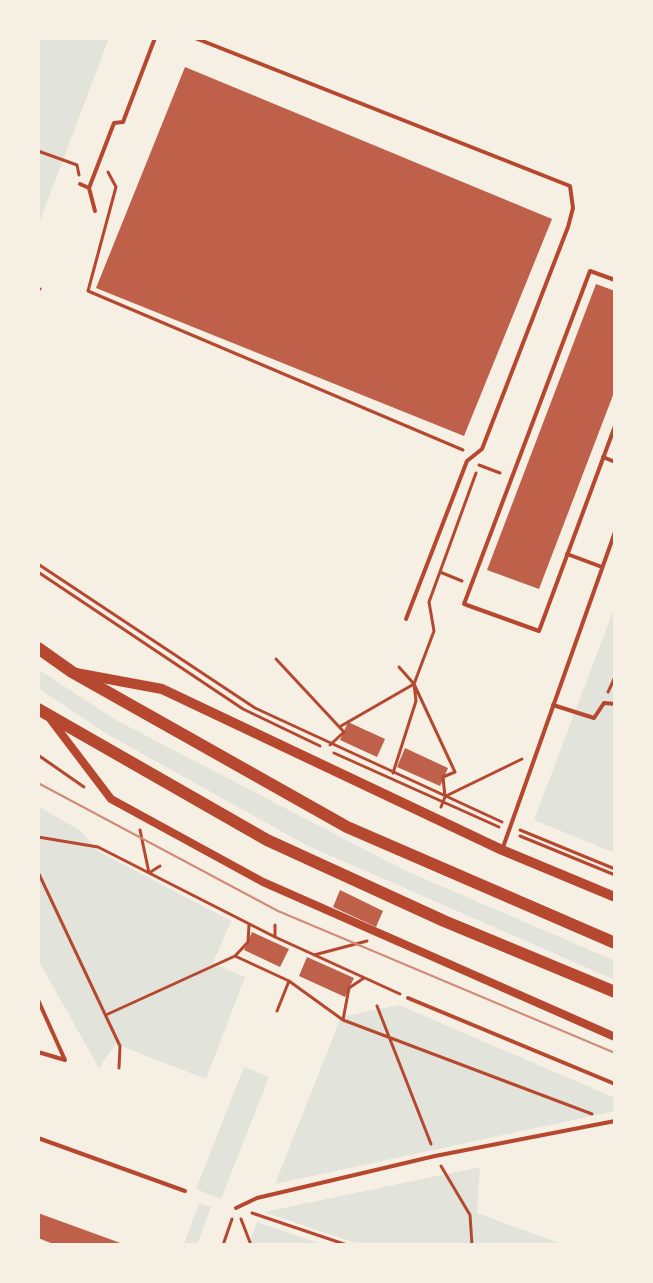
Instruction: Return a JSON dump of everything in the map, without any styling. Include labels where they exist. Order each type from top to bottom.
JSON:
[{"type":"main road","points":[[38,648],[72,672],[347,827],[615,943]]},
{"type":"main road","points":[[41,715],[267,840],[444,921],[615,992]]},
{"type":"street","points":[[72,672],[162,689],[502,850],[615,897]]},
{"type":"street","points":[[41,715],[111,799],[263,882],[615,1037]]},
{"type":"lane","points":[[95,211],[89,188],[114,123],[123,122],[155,38]]},
{"type":"lane","points":[[195,38],[570,186],[573,208],[568,227],[482,449],[476,457],[467,461],[406,619]]},
{"type":"lane","points":[[80,184],[89,188]]},
{"type":"lane","points":[[615,280],[590,271],[464,604],[539,631],[615,426]]},
{"type":"lane","points":[[603,457],[615,462]]},
{"type":"lane","points":[[502,850],[615,532]]},
{"type":"lane","points":[[566,554],[602,567]]},
{"type":"lane","points":[[553,705],[594,718],[604,703],[615,704]]},
{"type":"lane","points":[[408,998],[615,1084]]},
{"type":"lane","points":[[38,1000],[65,1060],[38,1052]]},
{"type":"lane","points":[[236,1208],[257,1198],[435,1156],[613,1121]]},
{"type":"lane","points":[[38,1138],[185,1191]]},
{"type":"path","points":[[38,151],[108,173],[116,187],[88,291],[476,457],[479,465],[429,602],[434,631],[414,684],[416,701],[393,773]]},
{"type":"path","points":[[77,165],[80,184]]},
{"type":"path","points":[[479,465],[512,477]]},
{"type":"path","points":[[38,564],[255,708],[510,829],[615,875]]},
{"type":"path","points":[[38,572],[243,709],[443,802],[615,869]]},
{"type":"path","points":[[440,572],[471,585]]},
{"type":"path","points":[[276,659],[344,732],[330,745]]},
{"type":"path","points":[[399,667],[414,684],[455,772],[443,777],[443,802]]},
{"type":"path","points":[[604,703],[615,677]]},
{"type":"path","points":[[339,727],[414,684]]},
{"type":"path","points":[[445,797],[537,752]]},
{"type":"path","points":[[139,826],[149,873]]},
{"type":"path","points":[[38,837],[98,847],[249,925],[408,998]]},
{"type":"path","points":[[149,873],[160,866]]},
{"type":"path","points":[[38,872],[120,1046],[119,1068]]},
{"type":"path","points":[[106,1014],[235,956],[248,942],[249,925]]},
{"type":"path","points":[[275,925],[275,937]]},
{"type":"path","points":[[312,955],[365,944],[373,932]]},
{"type":"path","points":[[235,956],[289,981],[343,1020],[613,1121]]},
{"type":"path","points":[[343,1020],[349,988],[364,978]]},
{"type":"path","points":[[277,1011],[289,981]]},
{"type":"path","points":[[377,1006],[435,1156],[470,1215],[472,1245]]},
{"type":"path","points":[[223,1245],[236,1208]]},
{"type":"path","points":[[236,1208],[251,1245]]},
{"type":"path","points":[[236,1208],[347,1245]]},
{"type":"shaded area","points":[[38,38],[109,38],[38,226]]},
{"type":"shaded area","points":[[615,606],[615,853],[534,820]]},
{"type":"shaded area","points":[[38,669],[114,719],[404,870],[615,961],[615,980],[306,845],[107,734],[38,688]]},
{"type":"shaded area","points":[[38,806],[81,831],[98,851],[231,921],[213,963],[245,977],[206,1079],[116,1044],[99,1068],[38,960]]},
{"type":"shaded area","points":[[399,1005],[615,1098],[615,1111],[275,1184],[341,1017]]},
{"type":"shaded area","points":[[244,1067],[269,1077],[221,1199],[196,1189]]},
{"type":"shaded area","points":[[480,1167],[477,1213],[564,1245],[362,1245],[264,1212]]},
{"type":"shaded area","points":[[199,1203],[211,1207],[197,1245],[187,1245],[184,1244]]},
{"type":"shaded area","points":[[257,1222],[324,1245],[249,1245]]},
{"type":"building","points":[[185,67],[552,219],[464,436],[96,288]]},
{"type":"building","points":[[596,284],[615,291],[615,390],[539,589],[487,570]]},
{"type":"building","points":[[348,722],[385,739],[377,757],[340,740]]},
{"type":"building","points":[[405,748],[448,768],[440,786],[397,767]]},
{"type":"building","points":[[340,890],[383,911],[376,927],[333,907]]},
{"type":"building","points":[[252,932],[289,949],[280,967],[244,950]]},
{"type":"building","points":[[307,957],[354,978],[345,997],[299,976]]},
{"type":"building","points":[[38,1213],[126,1245],[56,1245],[38,1238]]},
{"type":"tram line","points":[[38,783],[278,911],[615,1053]]}]
